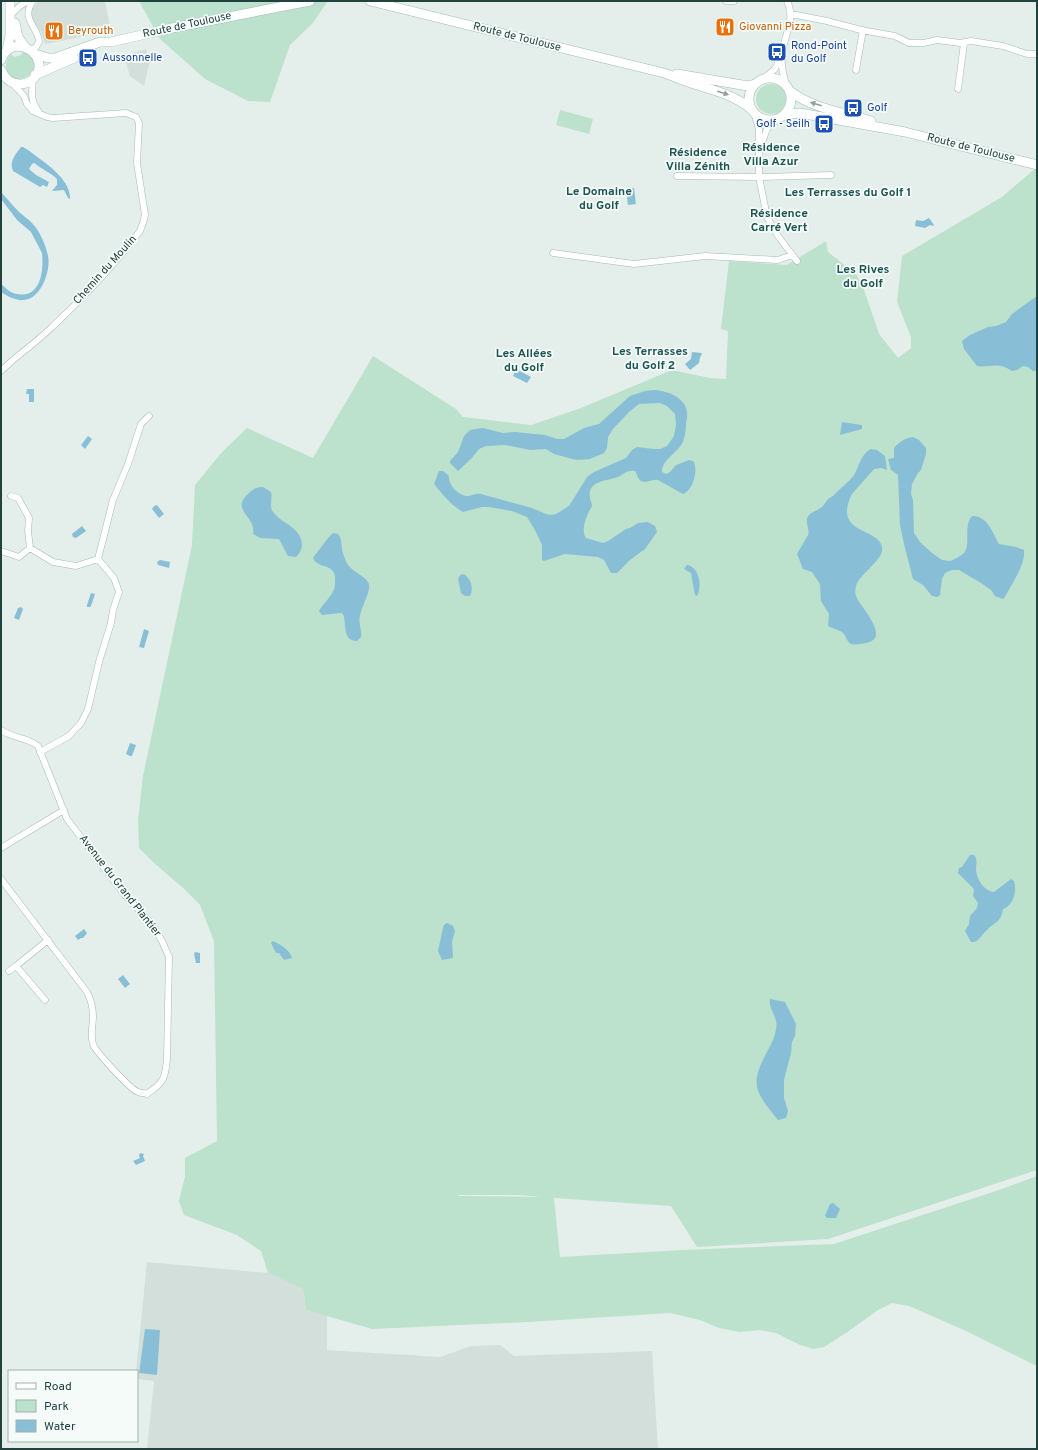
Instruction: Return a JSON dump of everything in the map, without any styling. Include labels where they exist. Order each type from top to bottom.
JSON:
[{"type":"main road","points":[[3,56],[10,36],[10,1]]},
{"type":"main road","points":[[14,1],[16,32],[21,42],[30,50],[38,65],[34,77]]},
{"type":"main road","name":"Route de Toulouse","points":[[12,83],[23,84],[34,77],[111,42],[172,28],[310,1]]},
{"type":"main road","name":"Route de Toulouse","points":[[370,1],[664,73],[728,94],[739,99],[753,111]]},
{"type":"main road","name":"Route de Toulouse","points":[[30,50],[48,58],[55,58],[100,42],[111,42]]},
{"type":"main road","points":[[3,56],[16,46],[30,50]]},
{"type":"main road","points":[[2,73],[12,83]]},
{"type":"main road","name":"Route de Toulouse","points":[[664,73],[748,86],[759,82]]},
{"type":"main road","points":[[768,78],[778,79],[788,88],[791,96],[790,106],[781,117],[772,120],[762,118],[753,111],[749,98],[752,88],[759,82],[768,78]]},
{"type":"main road","name":"Route de Toulouse","points":[[788,88],[801,99],[811,103],[905,132]]},
{"type":"main road","name":"Route de Toulouse","points":[[781,117],[800,113],[905,132],[1037,164]]},
{"type":"street","points":[[14,12],[28,1]]},
{"type":"street","points":[[30,50],[36,47],[39,42],[38,34],[28,17],[29,6],[33,1]]},
{"type":"street","points":[[726,1],[734,1]]},
{"type":"street","points":[[759,82],[775,69],[782,54],[791,14],[786,1]]},
{"type":"street","points":[[791,14],[895,36],[909,43],[924,43],[937,40],[964,43],[971,42],[1003,46],[1027,54],[1037,54]]},
{"type":"street","points":[[856,70],[863,30]]},
{"type":"street","points":[[958,89],[964,43]]},
{"type":"street","points":[[782,54],[782,71],[788,88]]},
{"type":"street","points":[[34,77],[31,93],[34,105],[40,114]]},
{"type":"street","points":[[12,83],[24,96],[27,104],[33,111],[40,114]]},
{"type":"street","points":[[753,111],[759,129],[759,177],[767,217],[778,236],[798,261]]},
{"type":"street","name":"Chemin du Moulin","points":[[1,372],[14,359],[48,331],[92,287],[140,231],[145,214],[138,177],[137,163],[139,123],[136,117],[126,113],[54,118],[40,114]]},
{"type":"street","points":[[759,148],[767,129],[781,117]]},
{"type":"street","points":[[677,176],[831,176]]},
{"type":"street","points":[[553,254],[634,264],[705,256],[778,260],[792,255]]},
{"type":"street","points":[[98,559],[113,500],[128,464],[141,424],[149,416]]},
{"type":"street","points":[[11,496],[18,498],[29,518],[28,531],[30,548]]},
{"type":"street","points":[[30,548],[53,562],[68,565],[76,566],[98,559]]},
{"type":"street","points":[[1,551],[18,557],[30,548]]},
{"type":"street","points":[[1,730],[21,739],[32,741],[38,746],[40,752],[69,736],[81,723],[88,709],[99,662],[119,592],[114,578],[98,559]]},
{"type":"street","name":"Avenue du Grand Plantier","points":[[1,879],[87,992],[90,998],[93,1017],[91,1031],[93,1046],[131,1088],[138,1092],[147,1094],[160,1085],[166,1072],[167,1059],[169,957],[162,940],[152,924],[124,894],[67,819],[40,752]]},
{"type":"street","points":[[1,848],[64,810]]},
{"type":"street","points":[[9,971],[48,940]]},
{"type":"street","points":[[16,966],[45,1000]]},
{"type":"shaded area","points":[[39,1],[105,1],[111,31],[45,44],[41,32],[33,22],[31,15],[32,9]]},
{"type":"shaded area","points":[[146,49],[150,61],[144,86],[130,76],[124,56]]},
{"type":"shaded area","points":[[147,1262],[268,1273],[303,1289],[306,1310],[327,1316],[327,1350],[440,1357],[471,1346],[500,1345],[514,1356],[652,1351],[658,1449],[147,1449],[154,1381],[138,1379],[138,1370],[136,1370]]},
{"type":"green space","points":[[140,1],[328,1],[312,24],[290,45],[270,102],[248,101],[205,79],[160,39]]},
{"type":"green space","points":[[23,51],[31,56],[35,67],[28,76],[23,79],[17,79],[11,76],[7,71],[6,64],[11,54],[15,57],[21,55]]},
{"type":"green space","points":[[771,84],[782,88],[786,99],[782,110],[771,114],[760,110],[756,99],[760,88]]},
{"type":"green space","points":[[560,110],[593,119],[589,134],[556,125]]},
{"type":"green space","points":[[1036,168],[1037,1170],[828,1239],[697,1247],[671,1206],[554,1198],[560,1257],[682,1250],[834,1244],[999,1190],[1037,1176],[1037,1366],[966,1331],[909,1306],[892,1303],[878,1310],[824,1347],[814,1349],[800,1345],[776,1333],[760,1330],[739,1332],[719,1328],[700,1320],[670,1313],[528,1322],[372,1329],[306,1310],[303,1289],[268,1273],[261,1251],[237,1235],[184,1215],[179,1201],[185,1176],[185,1158],[217,1141],[214,941],[200,905],[139,848],[138,820],[143,776],[192,545],[195,485],[222,452],[247,428],[313,458],[373,356],[456,409],[463,417],[531,425],[581,408],[672,370],[710,378],[726,379],[728,331],[721,329],[729,261],[787,265],[826,241],[828,252],[856,274],[863,287],[879,334],[898,358],[911,348],[911,337],[897,302],[902,256],[1002,197]],"holes":[[[459,1195],[519,1195],[542,1197],[459,1196]]]},
{"type":"water","points":[[21,147],[41,159],[61,177],[69,191],[70,199],[64,190],[52,191],[57,185],[57,179],[34,163],[29,169],[36,175],[49,182],[47,187],[43,185],[40,187],[13,171],[12,162]]},
{"type":"water","points":[[634,188],[636,204],[628,205],[626,189]]},
{"type":"water","points":[[1,192],[18,211],[35,226],[46,247],[48,256],[48,269],[44,283],[35,295],[24,300],[9,297],[1,292],[1,284],[8,290],[17,294],[31,292],[36,288],[41,275],[42,253],[31,232],[17,220],[1,199]]},
{"type":"water","points":[[929,218],[934,225],[933,226],[930,225],[925,228],[915,226],[916,220],[923,221]]},
{"type":"water","points":[[1037,296],[1037,371],[1033,371],[1028,367],[1023,366],[1012,371],[1002,366],[977,366],[964,349],[962,341],[970,335],[988,327],[1006,322],[1012,314]]},
{"type":"water","points":[[692,352],[702,353],[699,363],[690,370],[685,364],[691,359]]},
{"type":"water","points":[[516,369],[531,377],[527,383],[513,376]]},
{"type":"water","points":[[27,389],[34,389],[34,402],[29,402],[29,394],[26,394]]},
{"type":"water","points":[[655,390],[669,393],[677,397],[684,404],[687,412],[686,431],[683,442],[664,464],[662,472],[666,474],[676,465],[689,460],[693,461],[695,465],[694,479],[690,489],[683,494],[658,480],[643,482],[638,478],[635,471],[599,482],[592,488],[590,497],[592,506],[584,526],[584,534],[586,538],[603,543],[638,523],[648,522],[655,526],[657,532],[645,549],[630,560],[617,573],[611,573],[604,560],[598,557],[565,554],[544,561],[542,560],[542,545],[527,517],[512,511],[489,507],[482,507],[463,512],[451,503],[434,484],[439,471],[443,471],[449,476],[450,482],[454,489],[461,494],[470,496],[481,494],[532,508],[546,514],[556,514],[569,506],[587,477],[594,472],[626,458],[632,450],[637,447],[660,449],[667,446],[674,436],[676,425],[675,414],[667,406],[660,403],[639,404],[613,429],[608,437],[607,448],[604,453],[590,459],[572,459],[554,454],[546,449],[530,450],[505,445],[486,446],[479,449],[458,471],[450,463],[450,461],[458,452],[464,436],[470,430],[483,428],[503,433],[515,432],[545,435],[557,439],[564,439],[584,428],[599,424],[630,396],[645,391]]},
{"type":"water","points":[[842,422],[862,425],[862,429],[840,435]]},
{"type":"water","points":[[88,436],[92,439],[85,449],[81,445]]},
{"type":"water","points":[[913,437],[919,440],[926,448],[926,454],[921,470],[912,484],[911,494],[913,500],[914,533],[920,542],[932,553],[942,560],[950,561],[964,553],[966,550],[969,520],[972,516],[982,518],[992,530],[999,544],[1024,550],[1023,562],[1003,599],[995,596],[991,590],[959,570],[952,570],[945,573],[942,579],[940,595],[937,597],[932,596],[923,585],[913,579],[900,525],[898,475],[891,470],[888,459],[894,458],[894,448],[898,444],[905,439]]},
{"type":"water","points":[[871,449],[877,450],[885,456],[887,470],[881,468],[874,469],[852,494],[847,507],[848,517],[852,524],[873,536],[879,541],[882,547],[882,552],[876,562],[861,577],[855,590],[856,596],[872,622],[876,635],[873,640],[866,643],[851,644],[842,632],[828,626],[829,614],[821,601],[820,584],[812,572],[803,569],[797,554],[808,535],[808,517],[811,513],[822,507],[828,499],[852,478],[863,457]]},
{"type":"water","points":[[263,487],[271,492],[272,511],[299,534],[302,546],[296,557],[288,556],[279,539],[260,538],[253,534],[253,528],[245,514],[242,504],[244,499],[254,489]]},
{"type":"water","points":[[157,505],[164,514],[159,518],[152,509]]},
{"type":"water","points":[[82,526],[86,531],[76,538],[73,537],[72,534]]},
{"type":"water","points":[[333,533],[338,534],[340,537],[345,559],[348,565],[366,579],[369,584],[369,591],[361,612],[361,637],[357,641],[352,640],[347,635],[343,614],[322,615],[319,611],[334,590],[335,574],[330,568],[315,562],[313,558]]},
{"type":"water","points":[[160,560],[170,562],[169,568],[158,565],[157,562]]},
{"type":"water","points":[[687,565],[695,569],[699,578],[699,592],[697,596],[695,595],[691,573],[684,569]]},
{"type":"water","points":[[464,574],[471,584],[472,590],[470,596],[465,596],[461,593],[458,579],[460,575]]},
{"type":"water","points":[[91,593],[95,594],[91,606],[87,607],[87,605]]},
{"type":"water","points":[[21,607],[23,609],[19,620],[14,618],[18,608]]},
{"type":"water","points":[[144,629],[149,631],[144,648],[139,647]]},
{"type":"water","points":[[130,743],[136,745],[132,756],[126,754]]},
{"type":"water","points":[[970,855],[974,855],[975,857],[978,878],[987,890],[994,892],[1011,879],[1014,881],[1015,885],[1014,897],[1010,904],[1003,909],[999,920],[974,942],[971,942],[965,931],[969,924],[970,916],[977,908],[978,903],[973,896],[973,888],[958,873],[959,868],[962,867]]},
{"type":"water","points":[[447,923],[453,926],[455,931],[452,942],[453,958],[442,960],[438,951],[443,928]]},
{"type":"water","points":[[84,929],[87,933],[83,938],[78,940],[75,936]]},
{"type":"water","points":[[273,941],[287,950],[292,958],[284,960],[279,953],[276,953],[271,943]]},
{"type":"water","points":[[195,952],[200,953],[200,963],[196,963]]},
{"type":"water","points":[[123,975],[130,984],[125,988],[118,979]]},
{"type":"water","points":[[770,999],[785,1002],[796,1024],[795,1036],[792,1042],[791,1053],[784,1080],[784,1098],[788,1111],[786,1118],[778,1120],[761,1096],[757,1083],[757,1075],[775,1036],[777,1025]]},
{"type":"water","points":[[140,1153],[144,1154],[143,1156],[145,1161],[136,1165],[133,1161],[140,1158]]},
{"type":"water","points":[[833,1203],[840,1209],[836,1218],[827,1218],[825,1216],[830,1204]]},
{"type":"water","points":[[145,1329],[160,1330],[157,1375],[139,1373]]},
{"type":"place","name":"Giovanni Pizza","points":[[725,27]]},
{"type":"place","name":"Beyrouth","points":[[54,31]]},
{"type":"place","name":"Rond-Point du Golf","points":[[777,52]]},
{"type":"place","name":"Aussonnelle","points":[[88,58]]},
{"type":"place","name":"Golf","points":[[853,108]]},
{"type":"place","name":"Golf - Seilh","points":[[824,124]]},
{"type":"district","name":"Résidence Villa Azur","points":[[771,155]]},
{"type":"district","name":"Résidence Villa Zénith","points":[[698,160]]},
{"type":"district","name":"Les Terrasses du Golf 1","points":[[848,193]]},
{"type":"district","name":"Le Domaine du Golf","points":[[599,199]]},
{"type":"district","name":"Résidence Carré Vert","points":[[779,221]]},
{"type":"district","name":"Les Rives du Golf","points":[[863,277]]},
{"type":"district","name":"Les Terrasses du Golf 2","points":[[650,359]]},
{"type":"district","name":"Les Allées du Golf","points":[[524,361]]}]
